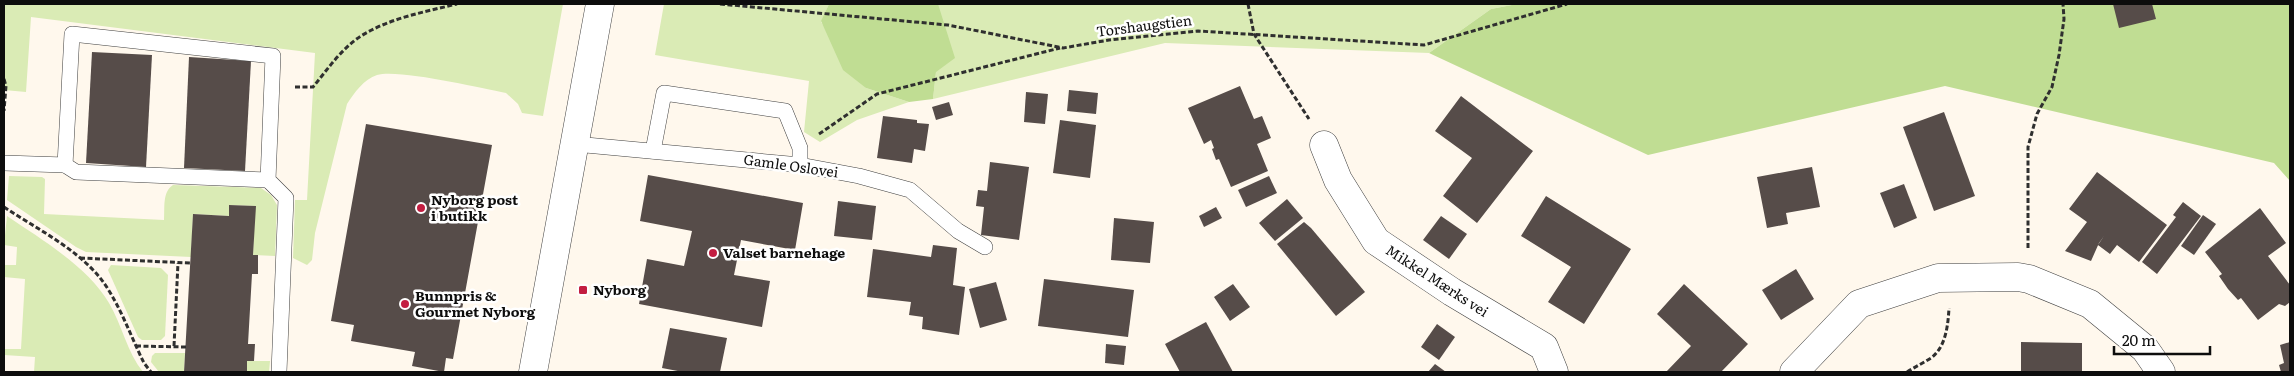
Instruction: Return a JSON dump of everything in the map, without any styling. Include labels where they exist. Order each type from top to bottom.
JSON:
[{"type":"street","points":[[533,372],[600,4]]},
{"type":"street","name":"Mikkel Mærks vei","points":[[1324,145],[1338,180],[1376,241],[1452,292],[1544,347],[1554,372]]},
{"type":"street","points":[[1794,372],[1859,304],[1938,278],[2018,277],[2029,279],[2090,304],[2145,349],[2161,372]]},
{"type":"lane","points":[[65,166],[72,34],[273,56],[268,180]]},
{"type":"lane","points":[[653,151],[664,93],[785,111],[800,148],[800,165]]},
{"type":"lane","name":"Gamle Oslovei","points":[[575,144],[800,165],[859,176],[910,190],[958,231],[985,247]]},
{"type":"lane","points":[[4,163],[65,166],[76,172],[268,180],[286,198],[279,372]]},
{"type":"path","points":[[272,86],[313,87],[328,68],[360,37],[391,22],[456,4]]},
{"type":"path","name":"Torshaugstien","points":[[720,4],[948,25],[1063,48],[1109,40],[1198,31],[1424,45],[1567,4]]},
{"type":"path","points":[[1248,4],[1254,34],[1324,145]]},
{"type":"path","points":[[2029,279],[2028,147],[2037,114],[2052,87],[2063,28],[2063,4]]},
{"type":"path","points":[[800,148],[877,94],[1063,48]]},
{"type":"path","points":[[4,79],[6,86],[4,111]]},
{"type":"path","points":[[4,207],[80,258],[96,272],[108,290],[151,372]]},
{"type":"path","points":[[80,258],[190,263]]},
{"type":"path","points":[[174,346],[178,263]]},
{"type":"path","points":[[1907,372],[1932,358],[1940,350],[1945,337],[1948,317],[1948,277]]},
{"type":"path","points":[[136,346],[186,347]]},
{"type":"green space","points":[[4,4],[563,4],[543,116],[522,113],[518,104],[506,93],[421,77],[377,75],[360,87],[347,104],[315,233],[312,260],[307,265],[293,258],[295,200],[307,200],[315,53],[31,17],[26,92],[4,90]]},
{"type":"green space","points":[[664,4],[829,4],[821,22],[866,88],[909,102],[857,120],[820,142],[804,132],[809,81],[655,55]]},
{"type":"green space","points":[[829,4],[938,4],[955,58],[936,72],[933,99],[909,102],[866,88],[843,70],[821,21]]},
{"type":"green space","points":[[938,4],[1517,4],[1491,9],[1429,53],[1165,43],[933,99],[936,72]]},
{"type":"green space","points":[[1517,4],[2290,4],[2290,181],[2274,163],[1945,86],[1648,155],[1429,53],[1491,9]]},
{"type":"green space","points":[[9,176],[42,177],[45,179],[44,214],[164,220],[164,205],[167,192],[173,185],[261,188],[271,195],[277,205],[275,256],[253,255],[255,206],[230,205],[229,216],[193,214],[191,257],[86,252],[7,200]]},
{"type":"green space","points":[[7,216],[49,244],[89,277],[114,311],[133,356],[143,372],[34,372],[35,357],[4,355],[4,349],[21,349],[25,279],[4,277],[4,265],[16,265],[17,247],[4,245]]},
{"type":"green space","points":[[111,265],[161,268],[168,275],[165,336],[161,340],[142,340],[138,337],[108,270]]},
{"type":"green space","points":[[155,353],[185,353],[184,372],[159,372],[151,362],[152,356]]},
{"type":"green space","points":[[247,361],[270,361],[269,372],[247,372]]},
{"type":"building","points":[[2113,4],[2152,4],[2156,19],[2119,28]]},
{"type":"building","points":[[92,52],[152,55],[146,167],[86,163]]},
{"type":"building","points":[[189,57],[251,61],[245,171],[184,168]]},
{"type":"building","points":[[1240,86],[1254,119],[1262,116],[1271,138],[1257,144],[1268,171],[1231,187],[1219,159],[1216,160],[1211,140],[1204,144],[1188,108]]},
{"type":"building","points":[[1069,90],[1098,93],[1096,114],[1067,111]]},
{"type":"building","points":[[1026,92],[1048,94],[1045,124],[1024,122]]},
{"type":"building","points":[[1461,96],[1533,151],[1477,223],[1443,196],[1472,158],[1435,131]]},
{"type":"building","points":[[949,102],[953,115],[936,120],[932,107]]},
{"type":"building","points":[[1944,112],[1975,196],[1934,211],[1903,127]]},
{"type":"building","points":[[883,116],[917,120],[917,123],[929,124],[925,151],[914,149],[912,163],[877,158]]},
{"type":"building","points":[[1060,120],[1096,125],[1090,178],[1053,173]]},
{"type":"building","points":[[366,124],[492,145],[453,359],[446,358],[444,372],[412,366],[415,352],[351,341],[354,325],[331,321]]},
{"type":"building","points":[[990,162],[1029,167],[1019,240],[981,235],[984,207],[976,206],[978,190],[987,191]]},
{"type":"building","points":[[1812,167],[1820,207],[1786,213],[1788,224],[1767,228],[1757,177]]},
{"type":"building","points":[[2097,172],[2167,225],[2139,262],[2117,245],[2110,254],[2098,245],[2091,261],[2065,251],[2087,222],[2069,209]]},
{"type":"building","points":[[648,175],[803,203],[795,250],[741,240],[734,275],[770,281],[762,327],[639,304],[647,259],[684,266],[692,231],[640,221]]},
{"type":"building","points":[[1269,176],[1277,193],[1246,207],[1238,190]]},
{"type":"building","points":[[1904,184],[1917,218],[1894,228],[1880,193]]},
{"type":"building","points":[[1546,196],[1631,249],[1584,324],[1548,302],[1571,267],[1521,236]]},
{"type":"building","points":[[1287,199],[1303,218],[1275,241],[1259,223]]},
{"type":"building","points":[[838,201],[876,206],[872,240],[834,236]]},
{"type":"building","points":[[2183,202],[2201,216],[2157,274],[2142,262],[2176,217],[2173,215]]},
{"type":"building","points":[[229,205],[256,206],[253,255],[258,255],[258,274],[252,274],[248,344],[255,344],[254,361],[247,361],[247,372],[184,372],[193,214],[229,216]]},
{"type":"building","points":[[1216,207],[1222,218],[1204,227],[1199,216]]},
{"type":"building","points":[[2260,208],[2286,243],[2268,256],[2290,285],[2290,302],[2285,306],[2279,304],[2258,320],[2241,298],[2238,300],[2228,289],[2219,276],[2222,274],[2205,252]]},
{"type":"building","points":[[2203,215],[2216,224],[2194,255],[2181,246]]},
{"type":"building","points":[[1441,216],[1467,234],[1449,259],[1423,240]]},
{"type":"building","points":[[1114,218],[1154,222],[1150,263],[1111,260]]},
{"type":"building","points":[[1304,222],[1365,292],[1336,316],[1277,244]]},
{"type":"building","points":[[933,245],[957,248],[953,285],[965,287],[959,335],[922,329],[923,317],[909,315],[911,302],[867,297],[873,249],[931,257]]},
{"type":"building","points":[[1796,269],[1814,299],[1781,320],[1762,290]]},
{"type":"building","points":[[1044,279],[1134,290],[1128,337],[1038,326]]},
{"type":"building","points":[[996,282],[1007,320],[980,328],[969,289]]},
{"type":"building","points":[[1233,284],[1250,307],[1230,321],[1214,297]]},
{"type":"building","points":[[1684,284],[1748,344],[1721,372],[1666,372],[1691,346],[1657,314]]},
{"type":"building","points":[[1206,322],[1233,372],[1180,372],[1165,344]]},
{"type":"building","points":[[1437,324],[1455,337],[1439,360],[1421,347]]},
{"type":"building","points":[[670,328],[727,338],[720,372],[683,372],[662,368]]},
{"type":"building","points":[[2021,342],[2082,343],[2082,372],[2021,372]]},
{"type":"building","points":[[2290,342],[2290,372],[2281,372],[2279,365],[2284,363],[2280,345]]},
{"type":"building","points":[[1106,344],[1126,346],[1124,365],[1105,363]]},
{"type":"building","points":[[1435,364],[1446,372],[1428,372]]},
{"type":"place","name":"Nyborg post i butikk","points":[[421,208]]},
{"type":"place","name":"Valset barnehage","points":[[713,253]]},
{"type":"place","name":"Nyborg","points":[[583,290]]},
{"type":"place","name":"Bunnpris & Gourmet Nyborg","points":[[405,304]]}]
